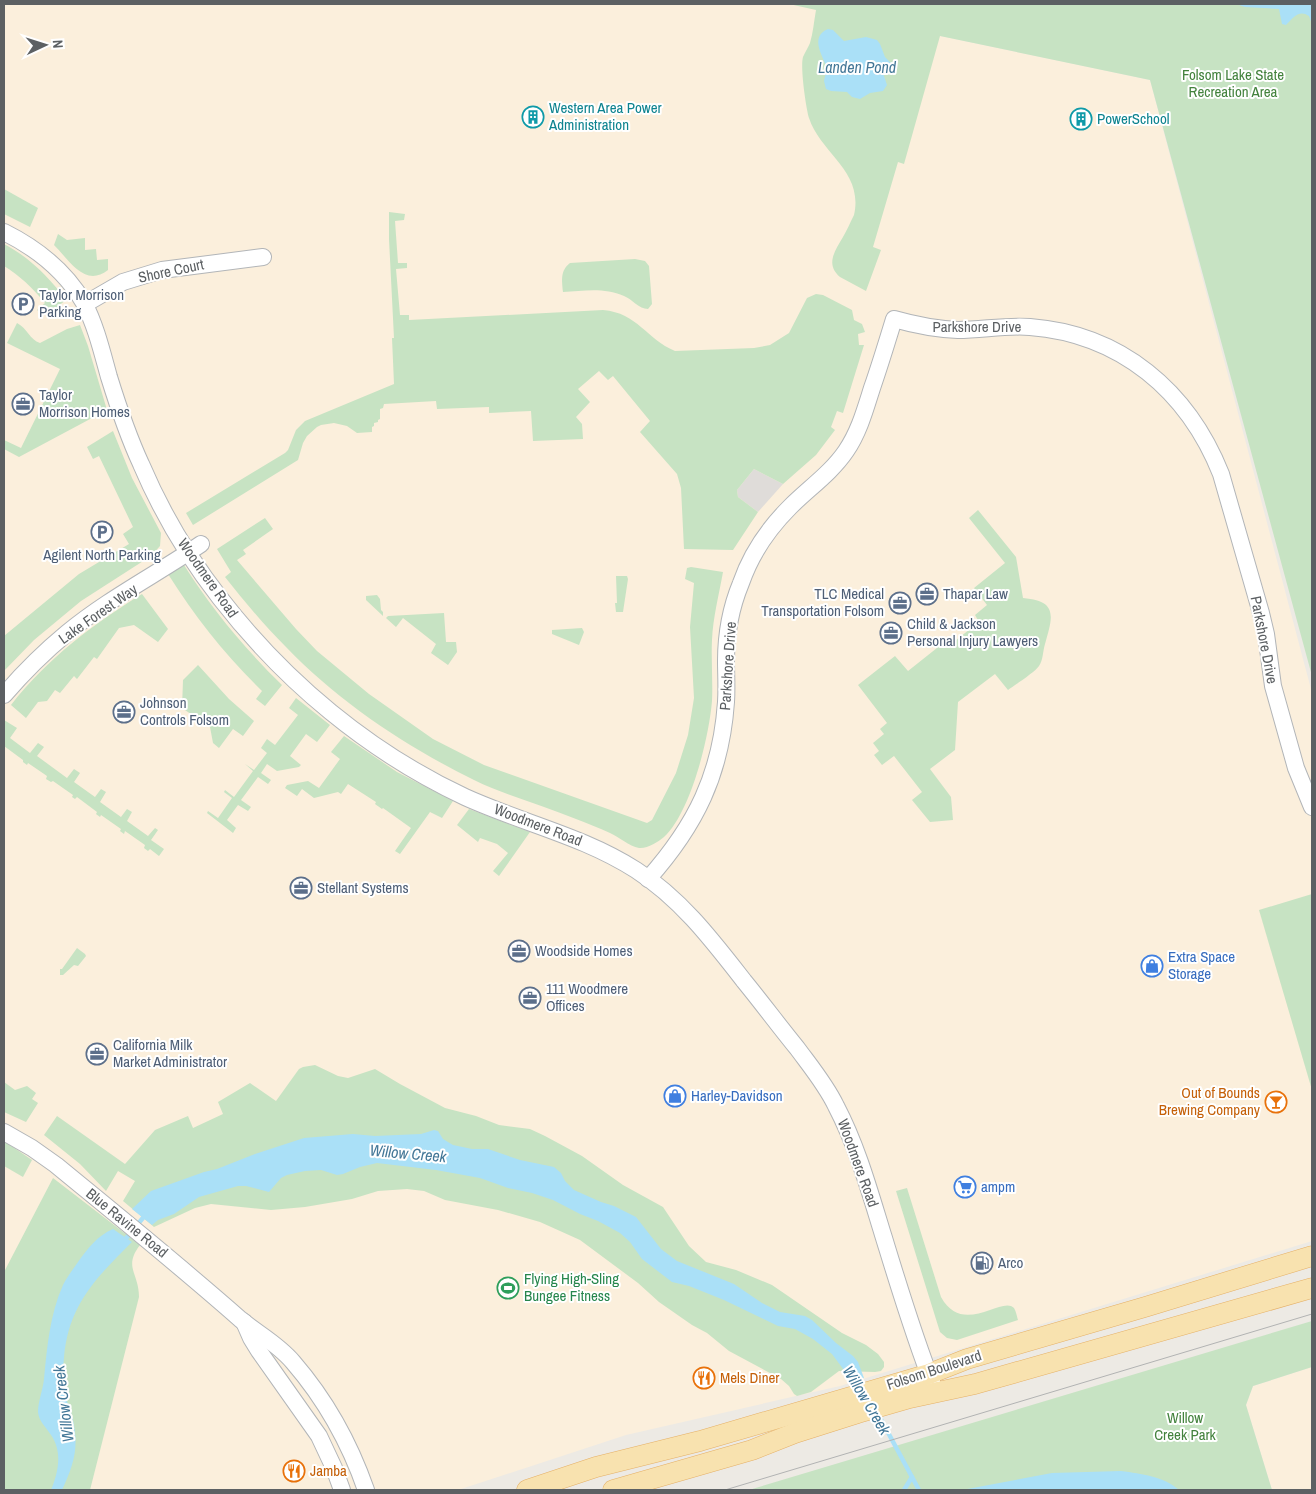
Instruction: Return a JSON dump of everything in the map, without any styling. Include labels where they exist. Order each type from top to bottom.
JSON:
[{"type":"main road","name":"Folsom Boulevard","points":[[932,1383],[967,1359],[1312,1256]]},
{"type":"main road","name":"Folsom Boulevard","points":[[527,1490],[596,1467],[854,1405],[932,1383],[984,1382],[1312,1288]]},
{"type":"main road","name":"Folsom Boulevard","points":[[613,1490],[752,1450],[854,1405]]},
{"type":"street","points":[[4,232],[34,250],[59,270],[85,304]]},
{"type":"street","name":"Shore Court","points":[[85,304],[123,282],[162,270],[263,257]]},
{"type":"street","name":"Woodmere Road","points":[[85,304],[100,342],[119,409],[140,463],[160,505],[195,548],[227,607],[268,655],[342,721],[384,751],[423,775],[464,796],[507,814],[578,839],[609,854],[648,879],[689,914],[712,940],[819,1078],[835,1103],[851,1136],[932,1383]]},
{"type":"street","name":"Parkshore Drive","points":[[648,879],[686,832],[700,808],[719,755],[727,700],[727,638],[734,604],[743,577],[762,541],[776,523],[791,506],[831,471],[847,450],[862,420],[894,319],[936,328],[959,330],[1008,326],[1031,327],[1067,333],[1100,344],[1120,354],[1146,371],[1174,396],[1202,433],[1221,474],[1261,613],[1266,634],[1273,686],[1296,768],[1312,807]]},
{"type":"street","name":"Lake Forest Way","points":[[4,695],[22,674],[68,632],[92,614],[195,548]]},
{"type":"street","name":"Blue Ravine Road","points":[[4,1132],[56,1165],[244,1322],[279,1347],[293,1362],[339,1428],[366,1490]]},
{"type":"street","name":"Blue Ravine Road","points":[[244,1322],[259,1352],[319,1436],[342,1490]]},
{"type":"shaded area","points":[[4,4],[841,4],[941,36],[1150,80],[1312,693],[1312,1241],[840,1386],[626,1435],[458,1490],[4,1490]]},
{"type":"shaded area","points":[[754,469],[783,484],[758,512],[738,497],[737,490]]},
{"type":"shaded area","points":[[1312,1367],[1312,1490],[1272,1490],[1246,1405],[1253,1386]]},
{"type":"green space","name":"Folsom Lake State Recreation Area","points":[[789,4],[1312,4],[1312,676],[1150,80],[940,36],[904,164],[898,162],[873,247],[881,250],[866,291],[840,277],[833,267],[832,262],[835,252],[854,215],[855,200],[853,186],[840,164],[822,142],[809,118],[802,62],[811,39],[816,10]]},
{"type":"green space","points":[[4,189],[38,208],[30,227],[4,214]]},
{"type":"green space","points":[[389,212],[405,214],[404,220],[395,221],[398,263],[407,263],[407,268],[396,269],[400,315],[409,315],[409,320],[603,310],[615,312],[634,321],[656,340],[675,351],[754,348],[770,345],[789,333],[807,298],[816,294],[823,295],[852,310],[854,320],[862,324],[865,332],[858,334],[859,345],[864,345],[843,413],[837,411],[831,427],[835,430],[816,455],[783,484],[754,469],[737,490],[738,497],[758,512],[733,550],[684,549],[681,488],[677,474],[640,432],[650,421],[613,376],[608,380],[599,371],[578,389],[590,402],[576,417],[582,424],[583,439],[533,441],[531,411],[489,413],[489,407],[437,409],[436,401],[384,404],[383,408],[380,409],[380,419],[374,423],[372,432],[357,433],[347,426],[334,423],[317,427],[307,436],[298,460],[193,525],[186,513],[285,453],[296,430],[305,421],[394,384]]},
{"type":"green space","points":[[58,234],[67,240],[85,238],[85,250],[96,249],[97,260],[108,259],[108,270],[100,275],[92,276],[78,270],[54,245]]},
{"type":"green space","points":[[4,244],[38,268],[66,300],[44,315],[37,310],[45,303],[26,282],[4,266]]},
{"type":"green space","points":[[635,259],[645,261],[649,266],[652,304],[648,309],[624,296],[609,291],[563,292],[563,273],[570,263]]},
{"type":"green space","points":[[17,323],[40,343],[67,329],[80,325],[107,410],[19,457],[4,449],[4,440],[21,448],[60,369],[7,343]]},
{"type":"green space","points":[[113,431],[132,478],[161,533],[160,546],[151,556],[81,601],[34,640],[4,671],[4,636],[79,574],[129,544],[123,534],[133,527],[99,456],[93,459],[87,447]]},
{"type":"green space","points":[[978,510],[1016,557],[1023,598],[1034,600],[1047,606],[1051,618],[1050,625],[1041,661],[1033,672],[1008,690],[995,674],[958,702],[955,750],[930,769],[951,797],[953,820],[930,822],[912,800],[922,792],[894,756],[882,765],[874,755],[879,751],[873,743],[884,734],[880,729],[887,723],[858,685],[895,656],[908,671],[942,644],[946,648],[979,622],[975,615],[987,605],[974,588],[1005,563],[969,518]]},
{"type":"green space","points":[[265,518],[273,529],[243,550],[246,554],[237,560],[317,651],[369,694],[433,739],[484,765],[647,823],[652,820],[676,773],[688,735],[694,698],[690,627],[694,583],[685,579],[687,568],[723,572],[713,631],[712,701],[707,734],[697,773],[674,825],[656,843],[645,847],[635,847],[593,826],[499,791],[448,767],[398,737],[351,704],[306,667],[286,647],[254,613],[225,577],[231,572],[217,549]]},
{"type":"green space","points":[[184,565],[229,628],[282,685],[265,706],[256,699],[262,691],[212,636],[168,574]]},
{"type":"green space","points":[[616,576],[627,576],[628,579],[623,612],[616,612]]},
{"type":"green space","points":[[142,594],[168,629],[158,642],[134,625],[119,628],[97,659],[94,657],[77,679],[74,676],[60,693],[55,690],[47,701],[38,702],[26,718],[11,705],[56,657],[88,630]]},
{"type":"green space","points":[[377,595],[380,599],[383,616],[366,600],[366,596]]},
{"type":"green space","points":[[444,613],[446,642],[456,642],[457,652],[448,665],[431,653],[436,644],[403,618],[396,627],[386,618],[388,616]]},
{"type":"green space","points":[[582,628],[584,632],[579,645],[552,634],[552,630]]},
{"type":"green space","points":[[198,665],[229,699],[254,721],[243,736],[233,729],[219,748],[213,743],[210,727],[182,708],[183,680]]},
{"type":"green space","points":[[296,698],[330,725],[317,742],[306,734],[290,756],[301,765],[299,767],[277,771],[267,764],[261,773],[271,780],[268,784],[258,777],[241,800],[251,807],[248,811],[238,805],[227,820],[236,828],[233,833],[207,813],[208,811],[218,818],[232,798],[224,792],[225,790],[234,797],[253,771],[245,764],[254,770],[267,753],[261,748],[267,739],[275,745],[298,715],[289,708]]},
{"type":"green space","points":[[4,720],[17,728],[10,738],[30,753],[38,743],[44,747],[37,756],[67,778],[74,769],[80,773],[74,782],[95,797],[101,789],[106,792],[100,802],[121,817],[127,809],[132,812],[127,821],[148,836],[155,828],[158,830],[151,840],[164,849],[159,856],[150,849],[148,851],[144,848],[145,845],[125,831],[124,834],[120,831],[121,829],[101,815],[100,817],[96,814],[97,812],[77,797],[75,799],[72,797],[73,795],[53,781],[51,782],[46,779],[47,776],[28,763],[27,765],[4,746]]},
{"type":"green space","points":[[344,736],[397,772],[453,801],[442,818],[430,812],[400,854],[395,851],[411,828],[348,784],[341,794],[338,792],[314,798],[302,789],[297,796],[285,788],[287,785],[308,781],[319,788],[340,759],[331,752]]},
{"type":"green space","points":[[469,809],[530,832],[499,876],[493,871],[508,853],[497,844],[480,838],[478,842],[457,825]]},
{"type":"green space","points":[[1312,894],[1312,1090],[1259,910]]},
{"type":"green space","points":[[77,948],[86,956],[78,966],[74,965],[63,975],[60,975],[60,969],[62,969]]},
{"type":"green space","points":[[315,1065],[338,1076],[348,1078],[375,1069],[445,1108],[476,1116],[499,1125],[530,1129],[545,1136],[582,1156],[623,1185],[663,1207],[689,1246],[706,1262],[736,1270],[772,1285],[842,1333],[866,1345],[878,1354],[884,1362],[884,1367],[881,1371],[875,1372],[839,1371],[811,1392],[797,1396],[781,1379],[729,1351],[707,1333],[659,1302],[638,1283],[580,1240],[540,1222],[498,1210],[445,1200],[424,1191],[407,1189],[378,1191],[352,1199],[305,1207],[271,1210],[211,1204],[195,1208],[154,1227],[123,1201],[135,1181],[118,1171],[106,1191],[80,1164],[44,1135],[57,1116],[125,1164],[155,1130],[188,1116],[193,1128],[223,1114],[218,1102],[250,1083],[276,1101],[299,1069]]},
{"type":"green space","points":[[4,1082],[15,1090],[27,1086],[36,1093],[32,1099],[38,1103],[26,1122],[4,1112]]},
{"type":"green space","points":[[4,1141],[32,1160],[23,1177],[4,1166]]},
{"type":"green space","points":[[53,1178],[140,1245],[135,1253],[132,1265],[139,1297],[90,1490],[4,1490],[4,1272]]},
{"type":"green space","points":[[907,1188],[941,1297],[950,1308],[960,1314],[971,1315],[1008,1305],[1014,1308],[1018,1320],[957,1340],[947,1338],[940,1332],[896,1191]]},
{"type":"green space","name":"Willow Creek Park","points":[[1312,1321],[1312,1367],[1253,1386],[1246,1405],[1272,1490],[749,1490]]},
{"type":"water","points":[[1236,4],[1312,4],[1312,24],[1309,16],[1302,13],[1296,15],[1286,25],[1282,24],[1279,9],[1245,7]]},
{"type":"water","name":"Landen Pond","points":[[828,29],[833,30],[844,41],[866,37],[877,40],[885,57],[891,63],[889,68],[883,73],[887,85],[883,91],[870,93],[860,99],[852,97],[847,92],[826,89],[824,81],[827,68],[818,42],[822,32]]},
{"type":"water","points":[[434,1130],[438,1131],[443,1139],[453,1145],[472,1149],[488,1149],[520,1160],[554,1167],[574,1190],[636,1217],[661,1249],[677,1261],[734,1284],[762,1303],[780,1312],[805,1316],[812,1320],[853,1356],[858,1362],[864,1378],[852,1381],[832,1354],[813,1339],[795,1329],[778,1326],[724,1300],[689,1286],[672,1282],[642,1259],[630,1242],[620,1233],[598,1221],[553,1200],[480,1178],[436,1170],[377,1163],[337,1175],[321,1170],[287,1175],[281,1178],[269,1192],[246,1186],[238,1186],[199,1197],[174,1214],[158,1220],[152,1225],[132,1209],[151,1191],[304,1138],[353,1134],[375,1136],[421,1134]]},
{"type":"water","points":[[113,1229],[132,1242],[86,1293],[72,1322],[64,1357],[63,1388],[75,1431],[75,1451],[71,1469],[62,1490],[51,1490],[57,1470],[57,1448],[51,1435],[41,1422],[38,1412],[52,1319],[63,1285],[70,1273],[93,1243]]},
{"type":"water","points":[[1121,1471],[1159,1479],[1179,1490],[962,1490],[1052,1473]]},
{"type":"waterway","name":"Willow Creek","points":[[123,1242],[147,1213]]},
{"type":"waterway","name":"Willow Creek","points":[[877,1412],[919,1490]]},
{"type":"waterway","points":[[904,1490],[912,1477]]},
{"type":"tram line","points":[[725,1490],[1312,1314]]},
{"type":"place","name":"Western Area Power Administration","points":[[533,117]]},
{"type":"place","name":"PowerSchool","points":[[1081,119]]},
{"type":"place","name":"Taylor Morrison Parking","points":[[23,304]]},
{"type":"place","name":"Taylor Morrison Homes","points":[[23,404]]},
{"type":"place","name":"Agilent North Parking","points":[[102,532]]},
{"type":"place","name":"Thapar Law","points":[[927,594]]},
{"type":"place","name":"TLC Medical Transportation Folsom","points":[[900,603]]},
{"type":"place","name":"Child & Jackson Personal Injury Lawyers","points":[[891,633]]},
{"type":"place","name":"Johnson Controls Folsom","points":[[124,712]]},
{"type":"place","name":"Stellant Systems","points":[[301,888]]},
{"type":"place","name":"Woodside Homes","points":[[519,951]]},
{"type":"place","name":"Extra Space Storage","points":[[1152,966]]},
{"type":"place","name":"111 Woodmere Offices","points":[[530,998]]},
{"type":"place","name":"California Milk Market Administrator","points":[[97,1054]]},
{"type":"place","name":"Harley-Davidson","points":[[675,1096]]},
{"type":"place","name":"Out of Bounds Brewing Company","points":[[1276,1102]]},
{"type":"place","name":"ampm","points":[[965,1187]]},
{"type":"place","name":"Arco","points":[[982,1263]]},
{"type":"place","name":"Flying High-Sling Bungee Fitness","points":[[508,1288]]},
{"type":"place","name":"Mels Diner","points":[[704,1378]]},
{"type":"place","name":"Jamba","points":[[294,1471]]}]
